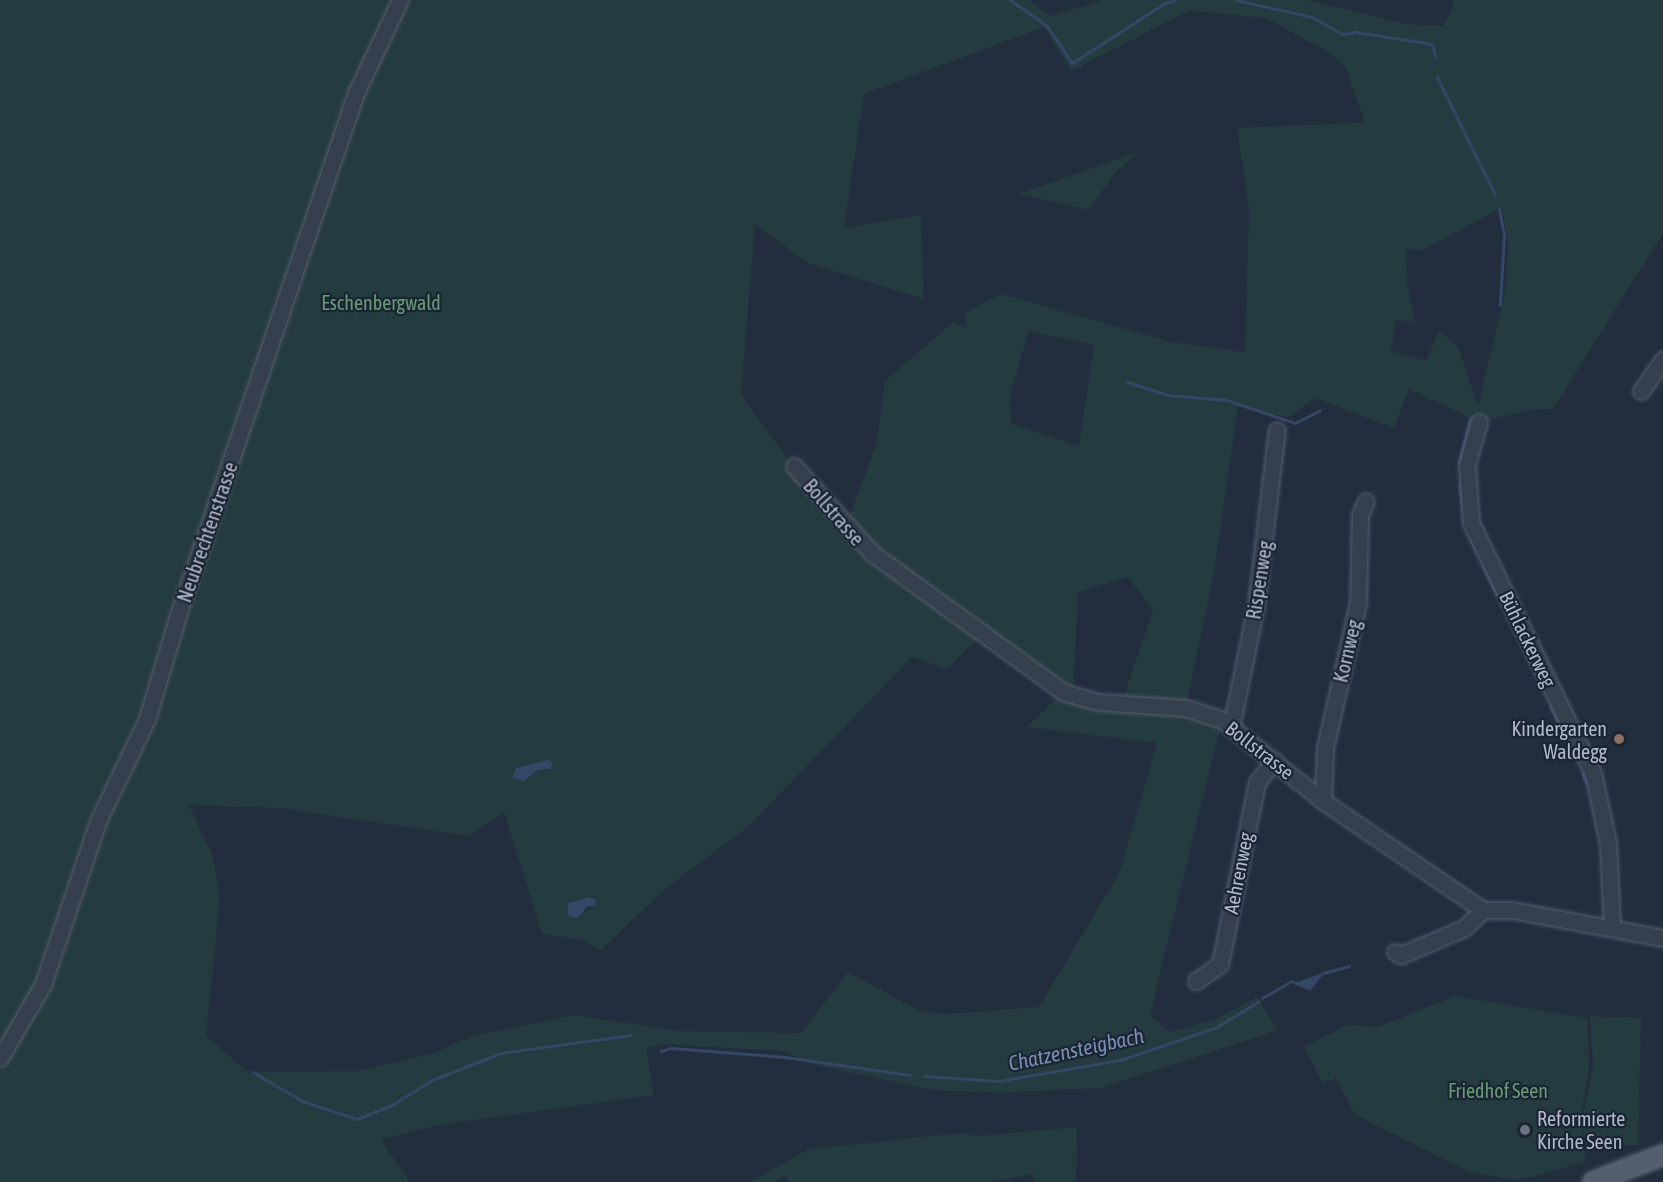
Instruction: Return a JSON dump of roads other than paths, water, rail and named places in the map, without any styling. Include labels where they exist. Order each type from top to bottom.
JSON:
[{"type":"main road","points":[[1593,1182],[1663,1155]]},
{"type":"street","name":"Neubrechtenstrasse","points":[[0,1058],[43,984],[99,819],[147,719],[179,612],[356,93],[400,0]]},
{"type":"street","points":[[1641,391],[1663,359]]},
{"type":"street","name":"Bühlackerweg","points":[[1479,422],[1467,465],[1471,523],[1593,773],[1608,843],[1612,927]]},
{"type":"street","name":"Rispenweg","points":[[1231,728],[1256,605],[1277,430]]},
{"type":"street","name":"Bollstrasse","points":[[794,466],[866,549],[1063,692],[1099,702],[1186,708],[1222,720],[1275,760],[1323,801],[1483,910]]},
{"type":"street","name":"Kornweg","points":[[1323,801],[1325,748],[1358,603],[1360,515],[1366,501]]},
{"type":"street","name":"Aehrenweg","points":[[1196,981],[1220,964],[1257,782],[1275,760]]},
{"type":"street","points":[[1395,952],[1401,955],[1464,928],[1483,910],[1512,910],[1663,938]]},
{"type":"water","points":[[548,760],[553,763],[551,769],[538,770],[524,781],[512,778],[516,768]]},
{"type":"water","points":[[589,897],[596,900],[595,906],[587,907],[578,918],[568,916],[568,903]]},
{"type":"water","points":[[1325,972],[1310,991],[1288,981],[1298,982]]},
{"type":"waterway","points":[[1010,0],[1047,26],[1072,63],[1163,4],[1175,0]]},
{"type":"waterway","points":[[1236,0],[1312,17],[1343,34],[1356,32],[1426,43],[1433,46],[1435,57]]},
{"type":"waterway","points":[[1437,77],[1495,195]]},
{"type":"waterway","points":[[1499,209],[1504,235],[1500,305]]},
{"type":"waterway","points":[[1127,382],[1168,395],[1227,400],[1295,423],[1320,410]]},
{"type":"waterway","points":[[1459,462],[1470,418]]},
{"type":"waterway","points":[[1459,483],[1464,517]]},
{"type":"waterway","points":[[1471,540],[1475,549]]},
{"type":"waterway","points":[[1483,566],[1540,684]]},
{"type":"waterway","points":[[1550,706],[1576,760]]},
{"type":"waterway","points":[[1582,773],[1586,783]]},
{"type":"waterway","name":"Chatzensteigbach","points":[[1323,973],[1349,966]]},
{"type":"waterway","name":"Chatzensteigbach","points":[[1262,998],[1291,981]]},
{"type":"waterway","name":"Chatzensteigbach","points":[[925,1076],[998,1081],[1120,1060],[1217,1027],[1259,1001]]},
{"type":"waterway","name":"Chatzensteigbach","points":[[253,1072],[302,1101],[357,1119],[392,1105],[432,1080],[501,1053],[631,1035]]},
{"type":"waterway","name":"Chatzensteigbach","points":[[661,1051],[671,1048],[785,1057],[910,1075]]},
{"type":"place","name":"Kindergarten Waldegg","points":[[1619,739]]},
{"type":"place","name":"Reformierte Kirche Seen","points":[[1525,1130]]},
{"type":"park label","name":"Eschenbergwald","points":[[381,302]]},
{"type":"park label","name":"Friedhof Seen","points":[[1498,1090]]}]
